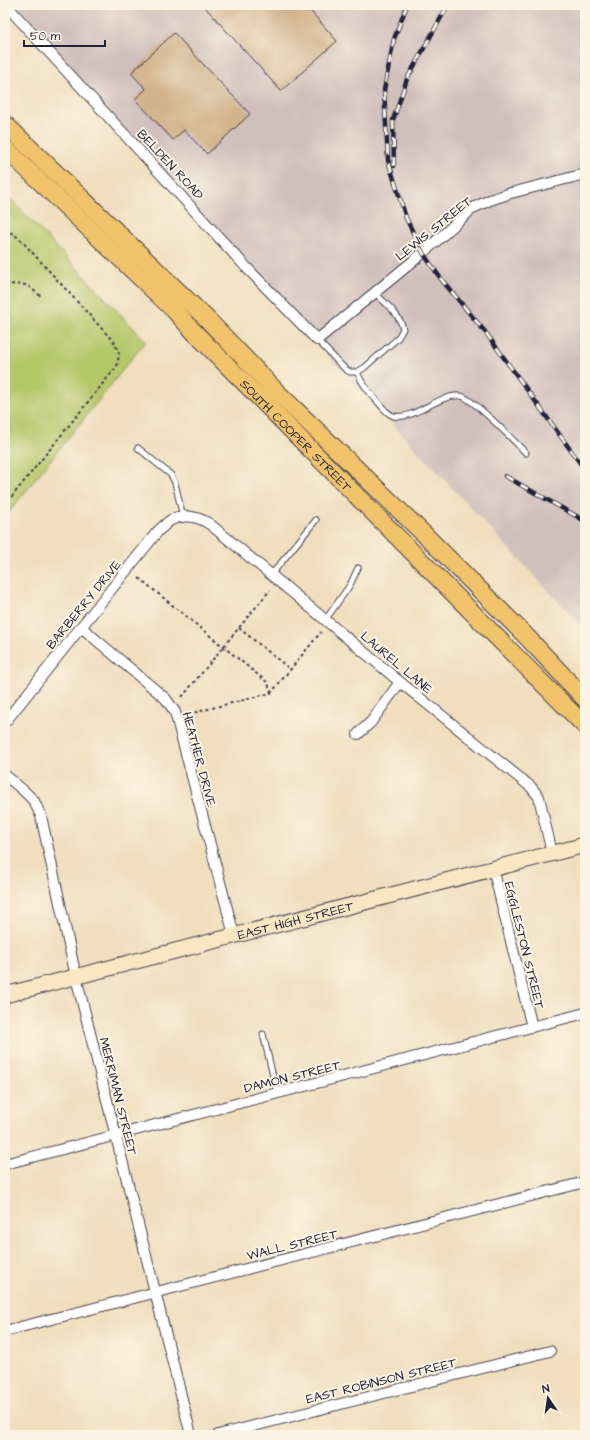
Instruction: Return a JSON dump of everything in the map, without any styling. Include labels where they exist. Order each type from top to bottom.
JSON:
[{"type":"main road","name":"SOUTH COOPER STREET","points":[[5,124],[202,314],[276,391],[437,547],[526,636],[585,699]]},
{"type":"main road","name":"SOUTH COOPER STREET","points":[[5,148],[174,310],[585,726]]},
{"type":"street","name":"BELDEN ROAD","points":[[6,5],[246,266],[317,340]]},
{"type":"street","name":"LEWIS STREET","points":[[317,340],[423,253],[473,208],[490,200],[585,174]]},
{"type":"street","name":"LAUREL LANE","points":[[187,517],[204,520],[211,525],[400,682],[531,787],[539,798],[552,853]]},
{"type":"street","name":"BARBERRY DRIVE","points":[[5,722],[158,531],[171,520],[187,517]]},
{"type":"street","name":"HEATHER DRIVE","points":[[81,627],[166,699],[175,712],[234,935]]},
{"type":"street","points":[[358,734],[371,722],[400,682]]},
{"type":"street","name":"MERRIMAN STREET","points":[[5,775],[34,801],[40,816],[76,977],[191,1435]]},
{"type":"street","name":"EAST HIGH STREET","points":[[5,995],[585,845]]},
{"type":"street","name":"EGGLESTON STREET","points":[[493,868],[532,1028]]},
{"type":"street","name":"DAMON STREET","points":[[5,1164],[585,1014]]},
{"type":"street","name":"WALL STREET","points":[[5,1331],[585,1182]]},
{"type":"street","name":"EAST ROBINSON STREET","points":[[218,1435],[550,1351]]},
{"type":"lane","points":[[317,340],[345,369],[350,372],[357,372],[371,363],[398,338],[403,328],[396,315],[374,292]]},
{"type":"lane","points":[[357,372],[365,388],[384,410],[393,416],[402,417],[447,398],[461,396],[480,409],[526,453]]},
{"type":"lane","points":[[138,448],[172,475],[187,517]]},
{"type":"lane","points":[[271,575],[316,520]]},
{"type":"lane","points":[[326,619],[350,585],[358,568]]},
{"type":"lane","points":[[263,1034],[277,1093]]},
{"type":"path","points":[[5,229],[19,238],[115,343],[119,354],[117,366],[5,505]]},
{"type":"path","points":[[5,284],[27,285],[42,297]]},
{"type":"path","points":[[139,578],[268,683],[272,693]]},
{"type":"path","points":[[182,697],[270,590]]},
{"type":"path","points":[[239,628],[291,670]]},
{"type":"path","points":[[189,714],[272,693],[321,632]]},
{"type":"shaded area","points":[[5,5],[585,5],[585,630],[5,10]]},
{"type":"green space","points":[[5,193],[146,341],[5,517]]},
{"type":"building","points":[[203,5],[305,5],[337,41],[281,91]]},
{"type":"building","points":[[174,33],[250,114],[207,154],[184,130],[173,140],[135,99],[146,89],[131,73]]},
{"type":"railway","points":[[407,5],[394,39],[384,90],[388,160],[406,218],[423,253],[441,279],[486,333],[585,470]]},
{"type":"railway","points":[[394,166],[393,120],[407,79],[448,5]]},
{"type":"railway","points":[[505,476],[585,521]]}]
